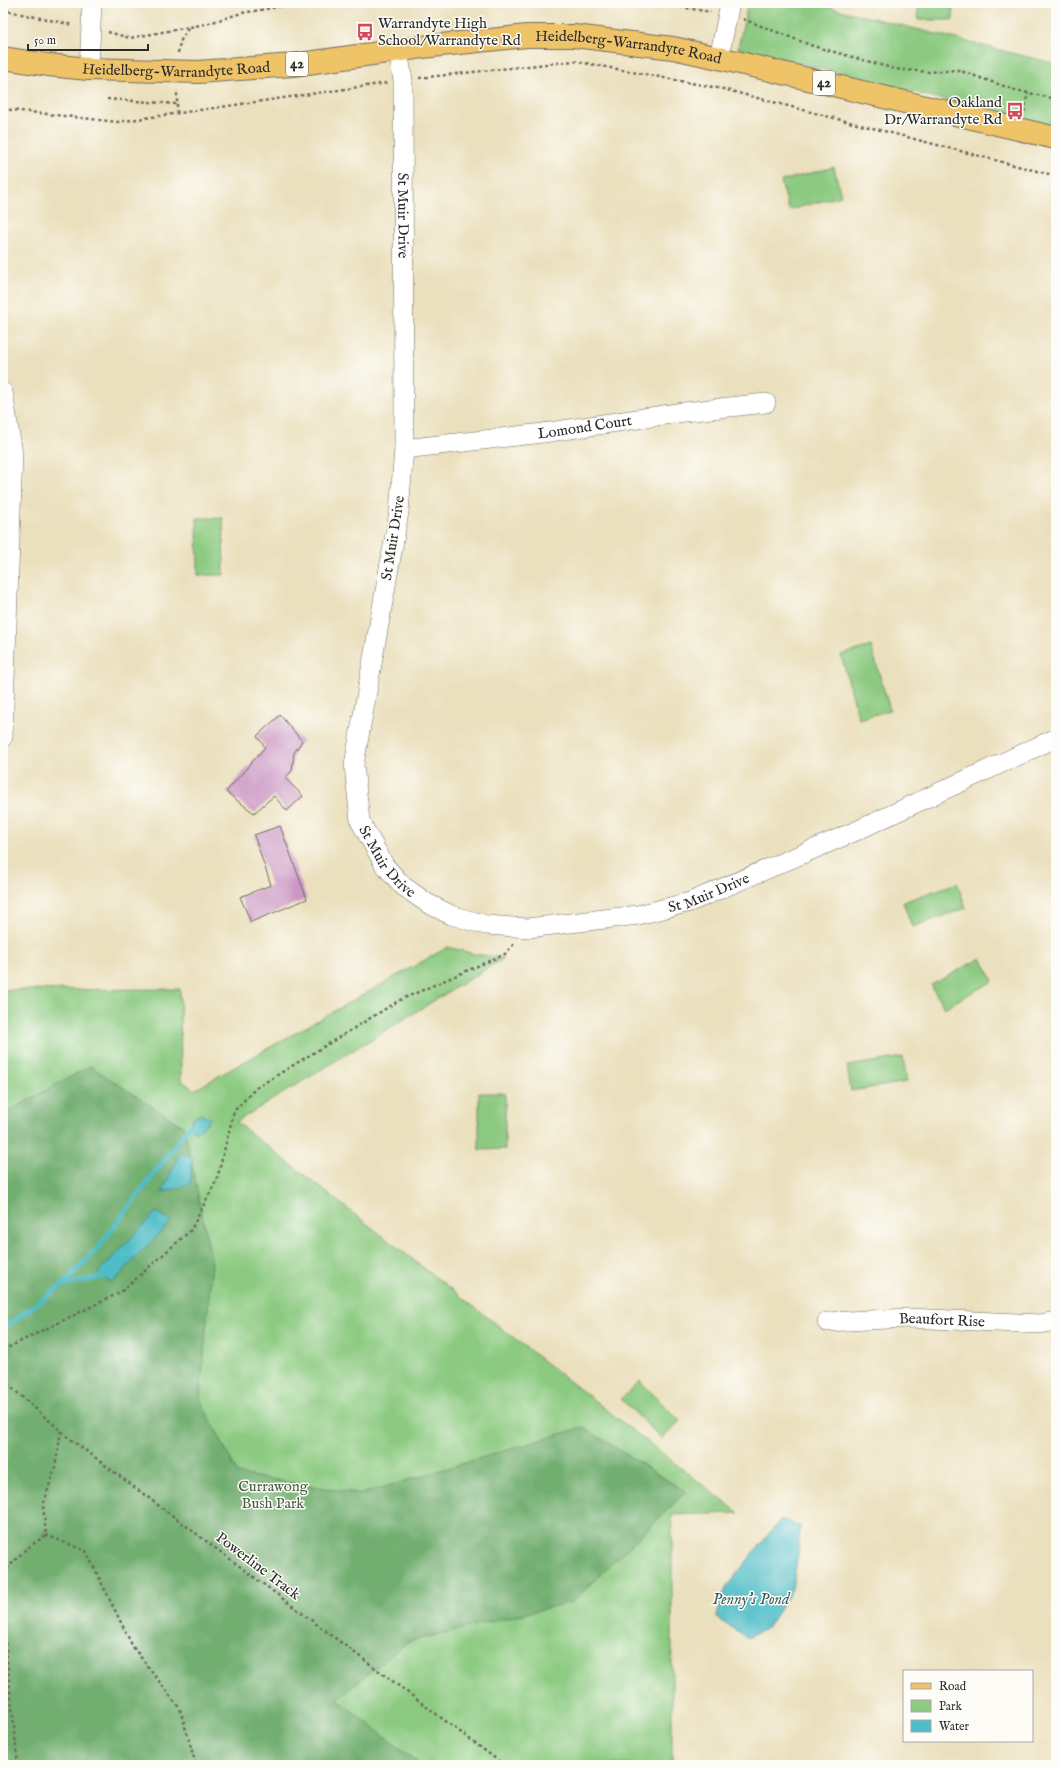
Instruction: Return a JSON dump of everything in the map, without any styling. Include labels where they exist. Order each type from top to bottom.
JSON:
[{"type":"main road","name":"Heidelberg-Warrandyte Road","points":[[4,62],[89,69],[178,73],[202,72],[293,65],[527,36],[574,36],[673,48],[1056,138]]},
{"type":"street","points":[[89,69],[92,3]]},
{"type":"street","points":[[719,58],[729,9]]},
{"type":"street","name":"St Muir Drive","points":[[398,51],[403,80],[404,449],[399,512],[354,765],[360,821],[385,866],[403,886],[427,902],[451,915],[486,926],[528,928],[638,915],[690,902],[856,831],[1056,738]]},
{"type":"street","points":[[3,392],[13,454],[3,737]]},
{"type":"street","name":"Lomond Court","points":[[404,449],[543,433],[684,412],[766,403]]},
{"type":"street","name":"Beaufort Rise","points":[[827,1322],[909,1318],[1040,1324],[1056,1321]]},
{"type":"path","points":[[3,10],[130,38],[206,24],[242,14],[301,3]]},
{"type":"path","points":[[657,3],[729,9],[754,22],[813,46],[895,69],[929,72],[958,70],[1028,93],[1056,99]]},
{"type":"path","points":[[3,110],[117,122],[403,80],[574,61],[723,89],[1056,176]]},
{"type":"path","points":[[1016,110],[1024,112],[1028,93]]},
{"type":"path","points":[[176,104],[177,113]]},
{"type":"path","points":[[3,1350],[121,1292],[191,1230],[216,1179],[234,1111],[256,1088],[400,1000],[505,954],[528,928]]},
{"type":"path","name":"Powerline Track","points":[[3,1380],[61,1431],[504,1765]]},
{"type":"path","points":[[46,1535],[43,1505],[56,1468],[61,1431]]},
{"type":"path","points":[[18,1765],[4,1631],[4,1572],[25,1550],[46,1535]]},
{"type":"path","points":[[46,1535],[86,1551],[133,1647],[180,1709],[196,1765]]},
{"type":"green space","points":[[748,3],[812,3],[1056,64],[1056,128],[738,48]]},
{"type":"green space","points":[[918,3],[953,3],[953,20],[918,20]]},
{"type":"green space","points":[[834,167],[841,196],[789,210],[781,181]]},
{"type":"green space","points":[[197,518],[223,518],[224,575],[198,575]]},
{"type":"green space","points":[[871,646],[890,710],[859,719],[841,655]]},
{"type":"green space","points":[[957,883],[966,908],[912,927],[903,902]]},
{"type":"green space","name":"Currawong Bush Park","points":[[448,947],[474,954],[504,958],[236,1122],[739,1513],[672,1515],[672,1765],[3,1765],[3,990],[180,989],[181,1080],[194,1090]]},
{"type":"green space","points":[[981,958],[993,981],[944,1008],[931,985]]},
{"type":"green space","points":[[903,1057],[907,1082],[851,1091],[847,1066]]},
{"type":"green space","points":[[90,1066],[184,1127],[212,1263],[200,1399],[238,1474],[362,1494],[583,1427],[686,1492],[572,1602],[407,1642],[337,1699],[421,1765],[3,1765],[3,1114]]},
{"type":"green space","points":[[479,1093],[505,1093],[505,1149],[479,1150]]},
{"type":"green space","points":[[640,1381],[680,1421],[662,1439],[621,1399]]},
{"type":"water","points":[[200,1114],[211,1119],[196,1133],[190,1126],[192,1119]]},
{"type":"water","points":[[180,1153],[193,1157],[190,1185],[162,1192]]},
{"type":"water","points":[[156,1212],[171,1221],[112,1283],[98,1273]]},
{"type":"water","name":"Penny's Pond","points":[[781,1519],[800,1526],[798,1554],[792,1590],[768,1627],[748,1638],[716,1618],[726,1587]]},
{"type":"building","points":[[280,715],[302,741],[294,753],[292,771],[285,778],[303,796],[287,811],[274,796],[254,813],[226,792],[265,747],[257,736]]},
{"type":"building","points":[[280,826],[307,899],[251,922],[240,897],[271,885],[254,835]]},
{"type":"waterway","points":[[3,1326],[8,1325],[62,1285],[97,1249],[190,1126]]},
{"type":"waterway","points":[[63,1285],[103,1277]]},
{"type":"place","name":"Warrandyte High School/Warrandyte Rd","points":[[365,32]]},
{"type":"place","name":"Oakland Dr/Warrandyte Rd","points":[[1015,111]]}]
